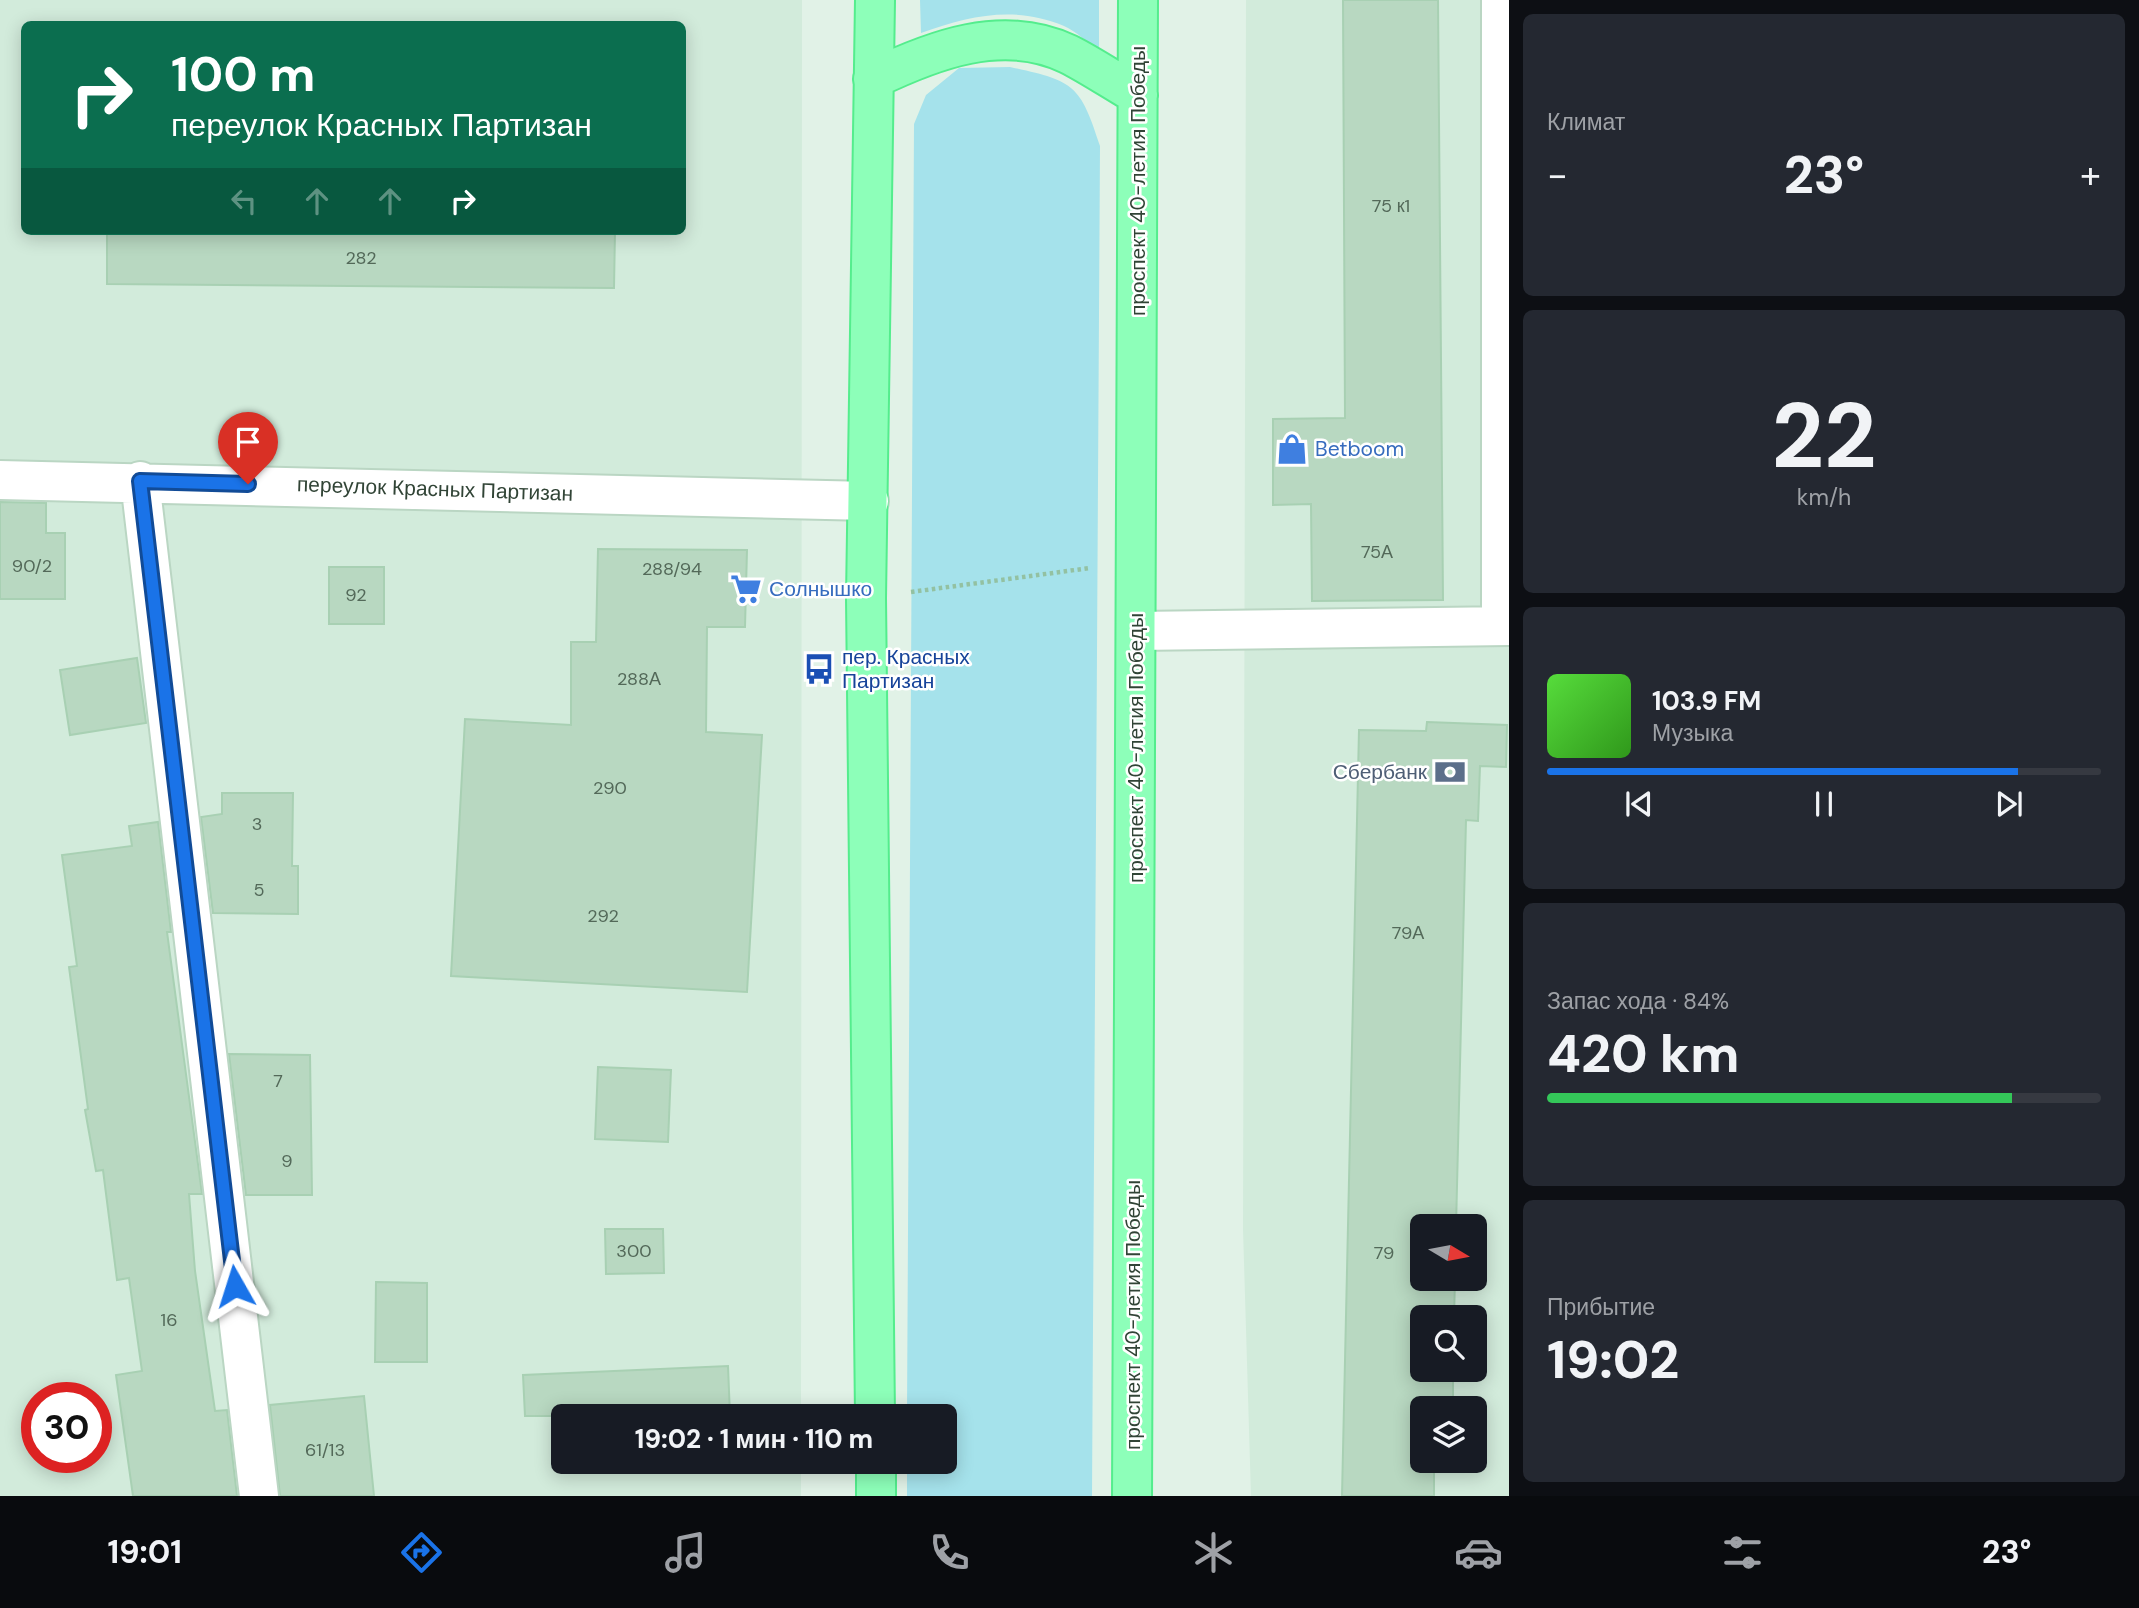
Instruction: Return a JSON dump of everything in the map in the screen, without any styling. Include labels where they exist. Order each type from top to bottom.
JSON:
[{"type":"main road","points":[[875,0],[866,598],[875,1404]]},
{"type":"main road","name":"проспект 40-летия Победы","points":[[1132,1496],[1138,0]]},
{"type":"main road","points":[[873,79],[918,57],[974,42],[1021,40],[1067,53],[1138,95]]},
{"type":"main road","points":[[876,1474],[876,1496]]},
{"type":"street","points":[[1136,631],[1505,626],[1501,0]]},
{"type":"street","name":"переулок Красных Партизан","points":[[0,480],[140,481],[869,502]]},
{"type":"street","points":[[140,481],[259,1496]]},
{"type":"path","points":[[866,598],[1136,562]]},
{"type":"shaded area","points":[[0,0],[802,0],[801,1404],[551,1404],[551,1474],[801,1474],[801,1496],[0,1496]]},
{"type":"shaded area","points":[[920,0],[1099,0],[1099,51],[1068,28],[1027,16],[992,15],[921,33]]},
{"type":"shaded area","points":[[1246,0],[1509,0],[1509,1496],[1251,1496],[1243,1229]]},
{"type":"shaded area","points":[[1010,67],[1061,82],[1079,97],[1100,146],[1092,1496],[907,1496],[907,1474],[957,1474],[957,1404],[907,1404],[914,124],[926,95],[959,68]]},
{"type":"building","points":[[1343,0],[1438,0],[1443,600],[1312,601],[1311,504],[1273,505],[1273,419],[1345,418]]},
{"type":"building","points":[[107,235],[615,235],[614,288],[107,284]]},
{"type":"building","points":[[0,502],[46,503],[46,533],[65,533],[65,599],[0,599]]},
{"type":"building","points":[[598,549],[747,550],[745,627],[707,627],[706,732],[762,735],[747,992],[451,976],[465,719],[571,725],[571,642],[596,642]]},
{"type":"building","points":[[329,567],[384,567],[384,624],[329,624]]},
{"type":"building","points":[[137,658],[146,723],[70,735],[60,670]]},
{"type":"building","points":[[1427,722],[1507,725],[1506,767],[1480,766],[1478,821],[1466,820],[1456,1214],[1410,1214],[1410,1292],[1455,1292],[1454,1305],[1410,1305],[1410,1382],[1453,1382],[1453,1396],[1410,1396],[1410,1473],[1434,1473],[1434,1496],[1342,1496],[1359,730],[1426,731]]},
{"type":"building","points":[[222,793],[293,793],[292,866],[298,866],[298,914],[213,913],[201,817],[222,814]]},
{"type":"building","points":[[158,822],[171,932],[167,932],[202,1194],[189,1194],[195,1271],[215,1411],[227,1410],[237,1496],[133,1496],[116,1375],[142,1371],[129,1278],[117,1280],[103,1170],[96,1171],[85,1110],[88,1109],[69,967],[77,966],[62,855],[132,846],[129,826]]},
{"type":"building","points":[[229,1054],[310,1055],[312,1195],[246,1195]]},
{"type":"building","points":[[598,1067],[671,1070],[668,1142],[595,1139]]},
{"type":"building","points":[[605,1229],[663,1229],[664,1273],[606,1274]]},
{"type":"building","points":[[376,1282],[427,1283],[427,1362],[375,1362]]},
{"type":"building","points":[[728,1366],[730,1404],[551,1404],[551,1416],[525,1416],[523,1375]]},
{"type":"building","points":[[364,1396],[374,1496],[280,1496],[270,1405]]},
{"type":"place","name":"Betboom","points":[[1292,449]]},
{"type":"place","name":"Солнышко","points":[[746,589]]},
{"type":"place","name":"пер. Красных Партизан","points":[[819,669]]},
{"type":"place","name":"Сбербанк","points":[[1450,772]]},
{"type":"route","points":[[235,1286],[140,481],[248,484]]}]
